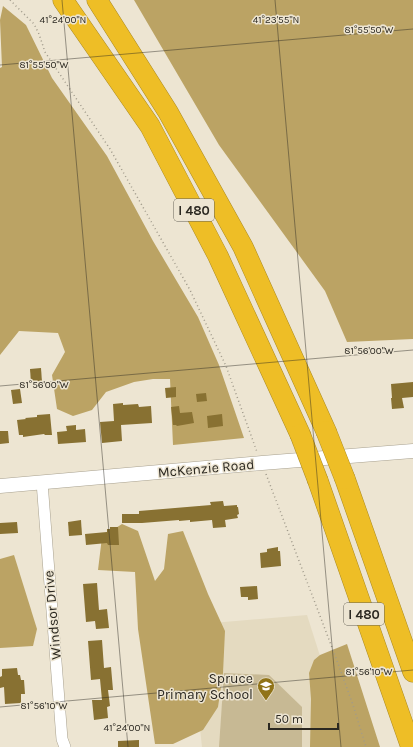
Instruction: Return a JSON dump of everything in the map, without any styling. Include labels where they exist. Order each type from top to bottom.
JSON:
[{"type":"highway","name":"I 480","points":[[63,0],[150,126],[218,256],[300,434],[318,481],[410,747]]},
{"type":"highway","name":"I 480","points":[[97,0],[168,112],[243,247],[326,431],[345,479],[413,672]]},
{"type":"street","name":"McKenzie Road","points":[[0,486],[262,463],[413,452]]},
{"type":"street","name":"Windsor Drive","points":[[42,482],[62,739],[65,747]]},
{"type":"path","points":[[10,0],[34,24],[45,52],[110,149],[186,284],[226,366],[260,458]]},
{"type":"path","points":[[266,471],[344,679],[366,747]]},
{"type":"shaded area","points":[[134,0],[413,0],[413,339],[347,342],[325,291],[219,145]]},
{"type":"shaded area","points":[[3,6],[26,25],[52,78],[107,156],[153,241],[198,317],[219,365],[244,438],[173,445],[170,379],[153,379],[134,382],[106,392],[92,410],[73,416],[57,409],[52,375],[65,352],[58,333],[19,331],[0,355],[0,68],[2,67],[0,20]]},
{"type":"shaded area","points":[[122,524],[138,531],[155,581],[164,569],[168,534],[183,531],[208,594],[225,631],[223,673],[218,707],[203,730],[173,744],[155,744],[138,629],[135,572],[98,570],[102,537]]},
{"type":"shaded area","points":[[14,555],[37,629],[33,646],[0,648],[0,559]]},
{"type":"shaded area","name":"Spruce Primary School","points":[[307,615],[349,747],[202,747],[189,625]]},
{"type":"shaded area","points":[[347,644],[380,747],[310,747],[311,699],[309,673],[314,660],[320,655]]},
{"type":"shaded area","points":[[224,673],[269,675],[302,707],[302,747],[219,747]]},
{"type":"building","points":[[41,368],[42,382],[31,383],[30,369]]},
{"type":"building","points":[[413,382],[413,397],[402,398],[404,408],[392,409],[391,384]]},
{"type":"building","points":[[176,387],[176,397],[166,398],[165,388]]},
{"type":"building","points":[[20,389],[22,403],[13,404],[11,390]]},
{"type":"building","points":[[206,393],[207,401],[197,402],[196,394]]},
{"type":"building","points":[[123,403],[123,405],[138,404],[139,407],[151,406],[152,423],[121,425],[122,441],[102,443],[100,422],[114,421],[113,404]]},
{"type":"building","points":[[179,406],[180,413],[192,412],[194,423],[177,426],[173,425],[171,407]]},
{"type":"building","points":[[50,414],[52,435],[44,434],[23,437],[23,435],[19,435],[17,420],[37,417],[37,415]]},
{"type":"building","points":[[222,414],[223,426],[208,428],[207,416]]},
{"type":"building","points":[[76,425],[76,430],[85,429],[86,442],[58,444],[57,432],[67,431],[66,426]]},
{"type":"building","points":[[0,431],[8,431],[9,443],[0,444]]},
{"type":"building","points":[[223,501],[224,506],[237,505],[239,514],[237,515],[238,518],[225,520],[226,527],[213,528],[212,520],[190,522],[190,520],[179,520],[122,523],[122,514],[139,514],[139,511],[211,505],[210,502]]},
{"type":"building","points":[[81,520],[82,535],[69,536],[68,522]]},
{"type":"building","points":[[17,522],[18,533],[0,534],[0,523]]},
{"type":"building","points":[[110,527],[118,527],[119,545],[108,545],[107,543],[86,545],[85,534],[107,532],[107,529],[110,529]]},
{"type":"building","points":[[278,547],[278,551],[280,551],[281,566],[261,568],[260,553],[267,552],[267,549]]},
{"type":"building","points":[[97,583],[99,610],[107,609],[109,628],[96,629],[95,621],[86,622],[83,584]]},
{"type":"building","points":[[257,586],[258,599],[248,600],[248,597],[241,597],[240,587]]},
{"type":"building","points":[[102,640],[104,668],[111,667],[113,690],[108,690],[110,706],[107,707],[108,718],[94,720],[92,700],[102,700],[100,679],[91,680],[88,641]]},
{"type":"building","points":[[17,668],[18,675],[20,675],[21,680],[24,680],[25,694],[21,694],[21,703],[5,704],[4,687],[0,688],[2,669]]},
{"type":"building","points":[[139,740],[139,747],[118,747],[118,741]]},
{"type":"place","name":"Spruce Primary School","points":[[266,701]]}]
